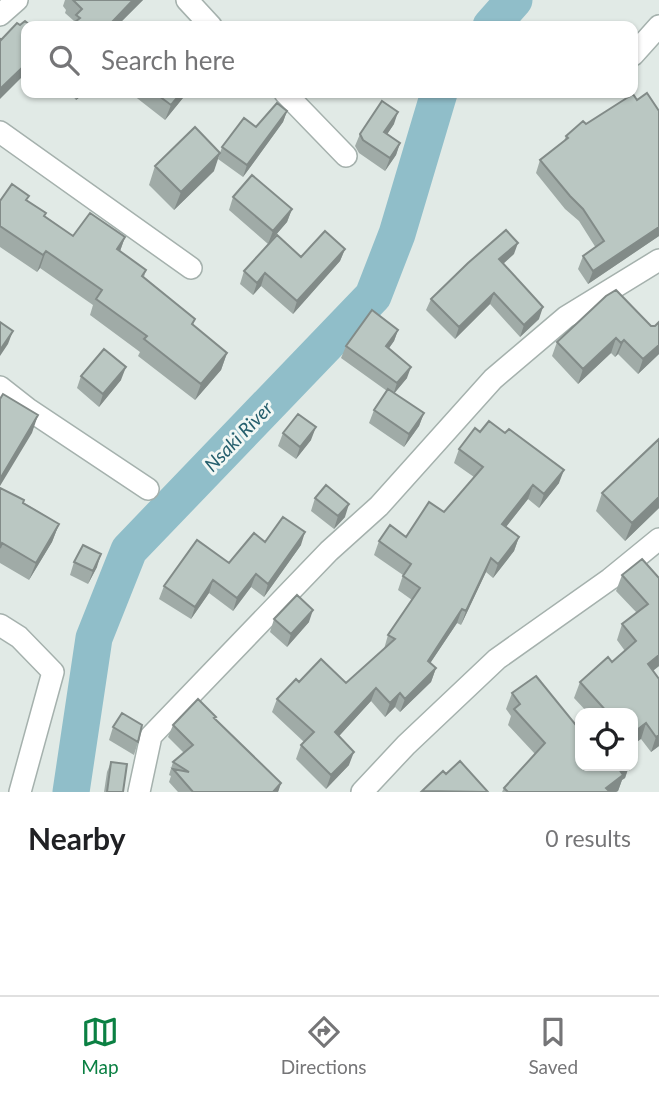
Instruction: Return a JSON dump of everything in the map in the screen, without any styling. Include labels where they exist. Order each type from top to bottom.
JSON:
[{"type":"street","points":[[0,16],[17,0]]},
{"type":"street","points":[[187,0],[206,21]]},
{"type":"street","points":[[638,49],[659,26]]},
{"type":"street","points":[[290,98],[346,156]]},
{"type":"street","points":[[0,132],[191,268]]},
{"type":"street","points":[[139,792],[151,736],[329,551],[379,506],[493,379],[566,317],[659,260]]},
{"type":"street","points":[[0,387],[28,409],[148,489]]},
{"type":"street","points":[[362,792],[406,745],[497,659],[610,579],[659,538]]},
{"type":"street","points":[[0,625],[19,636],[53,672],[20,792]]},
{"type":"building","points":[[73,0],[133,0],[113,21],[76,21],[80,18],[76,15],[82,9]]},
{"type":"building","points":[[17,23],[20,25],[21,69],[0,89],[0,39]]},
{"type":"building","points":[[647,93],[659,111],[659,227],[593,271],[583,256],[604,241],[583,209],[540,160],[568,138],[566,136],[583,121],[586,124],[627,98],[637,100]]},
{"type":"building","points":[[162,98],[177,98],[171,105]]},
{"type":"building","points":[[382,101],[398,112],[384,132],[400,143],[390,158],[363,140],[360,134]]},
{"type":"building","points":[[277,103],[287,111],[247,165],[222,147],[244,118],[256,127]]},
{"type":"building","points":[[195,127],[220,153],[181,192],[155,166]]},
{"type":"building","points":[[252,175],[292,209],[273,231],[233,197]]},
{"type":"building","points":[[12,184],[29,196],[26,200],[46,213],[44,216],[73,236],[90,213],[125,237],[117,249],[146,270],[142,276],[195,319],[192,324],[227,353],[201,384],[144,339],[147,336],[96,299],[102,290],[46,251],[43,255],[0,226],[0,201]]},
{"type":"building","points":[[506,230],[518,243],[499,259],[543,307],[524,325],[494,293],[459,327],[431,299]]},
{"type":"building","points":[[325,231],[345,249],[297,301],[265,273],[257,283],[244,271],[277,235],[301,257]]},
{"type":"building","points":[[616,290],[651,326],[659,322],[659,345],[643,359],[624,340],[621,343],[616,338],[583,369],[557,342],[606,296]]},
{"type":"building","points":[[372,310],[398,330],[386,346],[411,367],[397,383],[346,346]]},
{"type":"building","points":[[0,322],[13,331],[0,350]]},
{"type":"building","points":[[104,349],[126,367],[103,394],[81,376]]},
{"type":"building","points":[[388,389],[424,413],[409,434],[374,410]]},
{"type":"building","points":[[3,394],[38,415],[0,479],[0,399]]},
{"type":"building","points":[[298,414],[316,427],[300,447],[283,433]]},
{"type":"building","points":[[489,421],[505,433],[509,429],[564,470],[544,494],[533,485],[502,524],[519,537],[498,564],[491,558],[466,611],[462,609],[428,661],[436,668],[405,699],[400,693],[390,703],[376,688],[335,732],[354,752],[331,775],[301,745],[314,732],[277,699],[296,679],[299,682],[321,659],[346,683],[395,639],[388,635],[420,588],[403,576],[411,564],[379,541],[390,525],[406,537],[429,502],[444,512],[483,467],[459,449],[475,428],[480,432]]},
{"type":"building","points":[[659,439],[659,497],[632,523],[602,493]]},
{"type":"building","points":[[326,485],[349,504],[338,516],[315,498]]},
{"type":"building","points":[[0,488],[24,500],[23,503],[59,524],[36,563],[2,543],[0,548]]},
{"type":"building","points":[[283,517],[305,532],[268,584],[256,574],[237,598],[213,580],[195,607],[164,586],[197,540],[229,563],[254,533],[265,542]]},
{"type":"building","points":[[83,545],[101,554],[93,571],[74,562]]},
{"type":"building","points":[[642,559],[659,578],[659,655],[648,664],[659,679],[659,735],[656,737],[646,723],[638,729],[638,708],[603,708],[580,682],[608,657],[612,662],[636,641],[622,624],[648,604],[622,575]]},
{"type":"building","points":[[297,595],[313,610],[291,634],[274,619]]},
{"type":"building","points":[[536,676],[575,724],[575,771],[620,771],[623,775],[606,788],[610,792],[508,792],[504,788],[545,743],[514,709],[520,704],[512,693]]},
{"type":"building","points":[[198,699],[281,783],[273,792],[193,792],[173,769],[189,772],[173,762],[193,745],[173,725]]},
{"type":"building","points":[[122,713],[142,725],[138,742],[113,727]]},
{"type":"building","points":[[460,761],[488,792],[422,791],[443,771],[446,774]]},
{"type":"building","points":[[111,762],[127,764],[123,792],[107,792]]},
{"type":"waterway","name":"Nsaki River","points":[[495,21],[514,0]]},
{"type":"waterway","name":"Nsaki River","points":[[71,792],[94,638],[129,550],[373,296],[397,234],[438,98]]}]
